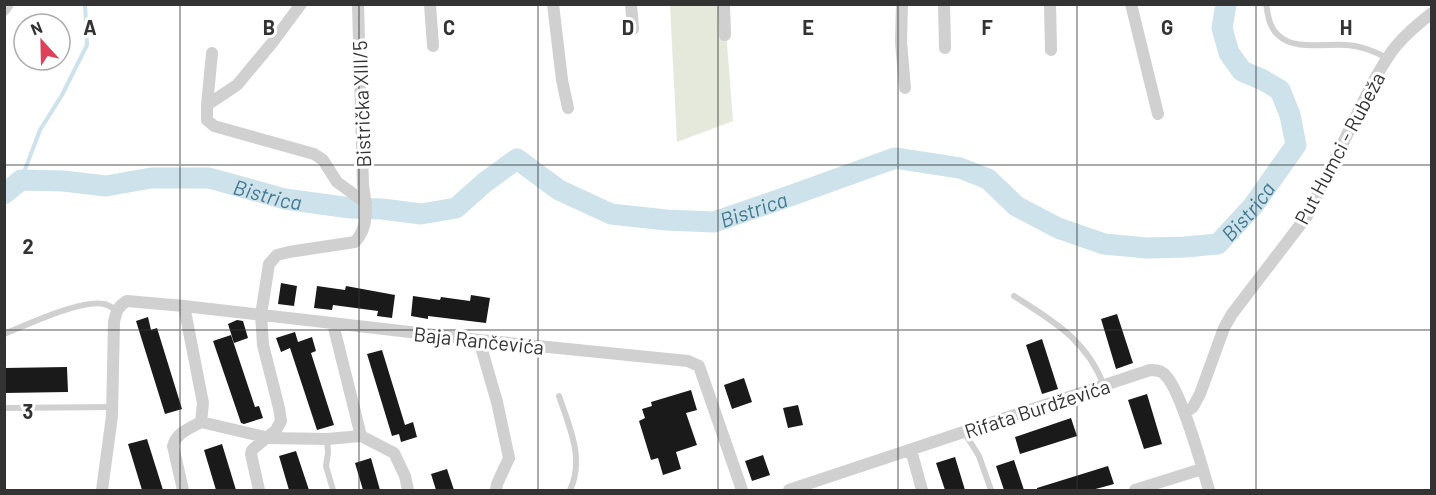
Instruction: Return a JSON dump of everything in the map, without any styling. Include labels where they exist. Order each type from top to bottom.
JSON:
[{"type":"street","points":[[4,10],[8,4]]},
{"type":"street","points":[[207,105],[237,85],[301,4]]},
{"type":"street","name":"Bistrička XIII/5","points":[[261,315],[269,264],[277,255],[355,242],[365,222],[358,4]]},
{"type":"street","points":[[430,4],[433,46]]},
{"type":"street","points":[[553,4],[562,80],[568,108]]},
{"type":"street","points":[[632,4],[633,29]]},
{"type":"street","points":[[724,4],[725,35]]},
{"type":"street","points":[[902,4],[901,42],[905,88]]},
{"type":"street","points":[[944,4],[945,48]]},
{"type":"street","points":[[1050,4],[1051,50]]},
{"type":"street","points":[[1131,4],[1158,114]]},
{"type":"street","name":"Put Humci - Rubeža","points":[[1185,413],[1193,407],[1200,394],[1224,328],[1232,314],[1307,216],[1387,58],[1431,13]]},
{"type":"street","points":[[212,53],[207,120],[214,126],[314,154],[324,160],[337,182],[366,203]]},
{"type":"street","name":"Baja Rančevića","points":[[117,310],[127,301],[184,306],[688,361],[699,366],[742,490]]},
{"type":"street","points":[[184,306],[203,403],[201,422]]},
{"type":"street","points":[[102,490],[112,407],[114,322],[117,310]]},
{"type":"street","points":[[258,490],[251,454],[255,447],[269,438],[281,421],[262,345],[261,315]]},
{"type":"street","points":[[333,324],[361,436]]},
{"type":"street","points":[[479,340],[498,402],[509,458],[496,490]]},
{"type":"street","name":"Rifata Burdževića","points":[[789,490],[1150,370],[1156,370],[1161,371],[1171,381],[1185,413],[1209,490]]},
{"type":"street","points":[[183,490],[173,446],[177,436],[201,422],[269,438],[327,439],[361,436],[394,453],[405,476],[408,490]]},
{"type":"street","points":[[911,450],[922,490]]},
{"type":"street","points":[[1135,490],[1202,469]]},
{"type":"lane","points":[[1266,4],[1272,28],[1285,40],[1297,44],[1357,46],[1387,58]]},
{"type":"lane","points":[[1014,296],[1061,326],[1072,336],[1091,357],[1104,386]]},
{"type":"lane","points":[[4,334],[61,311],[87,304],[104,304],[117,310]]},
{"type":"lane","points":[[559,396],[576,449],[576,472],[570,490]]},
{"type":"lane","points":[[4,408],[112,407]]},
{"type":"lane","points":[[964,432],[982,462],[991,490]]},
{"type":"lane","points":[[327,439],[326,466],[333,490]]},
{"type":"shaded area","points":[[670,5],[724,5],[733,121],[677,142]]},
{"type":"building","points":[[281,283],[297,286],[294,306],[278,304]]},
{"type":"building","points":[[317,286],[345,290],[346,286],[395,295],[392,318],[377,316],[378,311],[333,305],[332,310],[314,308]]},
{"type":"building","points":[[471,295],[490,298],[486,323],[411,316],[413,296],[470,301]]},
{"type":"building","points":[[1117,314],[1133,363],[1116,369],[1101,319]]},
{"type":"building","points":[[148,317],[151,330],[157,328],[182,409],[165,414],[136,321]]},
{"type":"building","points":[[237,320],[243,321],[248,338],[234,343],[228,324]]},
{"type":"building","points":[[295,332],[298,342],[312,337],[316,351],[311,353],[334,425],[317,430],[290,348],[281,352],[276,338]]},
{"type":"building","points":[[231,335],[255,407],[259,406],[263,418],[244,424],[241,423],[213,341]]},
{"type":"building","points":[[1042,339],[1058,389],[1042,394],[1026,345]]},
{"type":"building","points":[[382,350],[405,425],[413,422],[417,437],[401,442],[399,434],[392,436],[367,354]]},
{"type":"building","points":[[67,367],[68,392],[4,393],[4,368]]},
{"type":"building","points":[[744,378],[752,402],[732,409],[724,385]]},
{"type":"building","points":[[691,390],[697,410],[686,413],[697,445],[676,452],[681,469],[663,475],[658,458],[651,460],[639,421],[645,418],[642,409],[652,406],[651,402]]},
{"type":"building","points":[[1147,394],[1162,444],[1144,449],[1128,400]]},
{"type":"building","points":[[798,405],[803,425],[788,428],[783,408]]},
{"type":"building","points":[[1071,418],[1077,436],[1020,454],[1015,437]]},
{"type":"building","points":[[147,439],[163,490],[142,490],[128,444]]},
{"type":"building","points":[[222,444],[236,490],[216,490],[204,450]]},
{"type":"building","points":[[296,451],[309,490],[289,490],[279,456]]},
{"type":"building","points":[[763,455],[770,475],[752,481],[745,461]]},
{"type":"building","points":[[955,457],[965,490],[945,490],[936,463]]},
{"type":"building","points":[[371,458],[380,490],[363,490],[355,463]]},
{"type":"building","points":[[1014,460],[1024,490],[1004,490],[996,466]]},
{"type":"building","points":[[1108,466],[1114,484],[1092,490],[1037,490],[1037,488]]},
{"type":"building","points":[[447,469],[454,490],[436,490],[431,474]]},
{"type":"waterway","points":[[21,180],[40,130],[62,95],[87,45],[85,4]]},
{"type":"waterway","name":"Bistrica","points":[[4,194],[21,180],[63,181],[106,186],[151,178],[209,178],[285,199],[350,208],[421,214],[456,208],[484,183],[517,159],[559,190],[611,214],[714,222],[895,158],[960,168],[988,179],[1016,206],[1058,228],[1104,244],[1147,248],[1218,244],[1253,206],[1296,145],[1290,115],[1280,90],[1242,71],[1229,53],[1222,28],[1226,4]]}]
